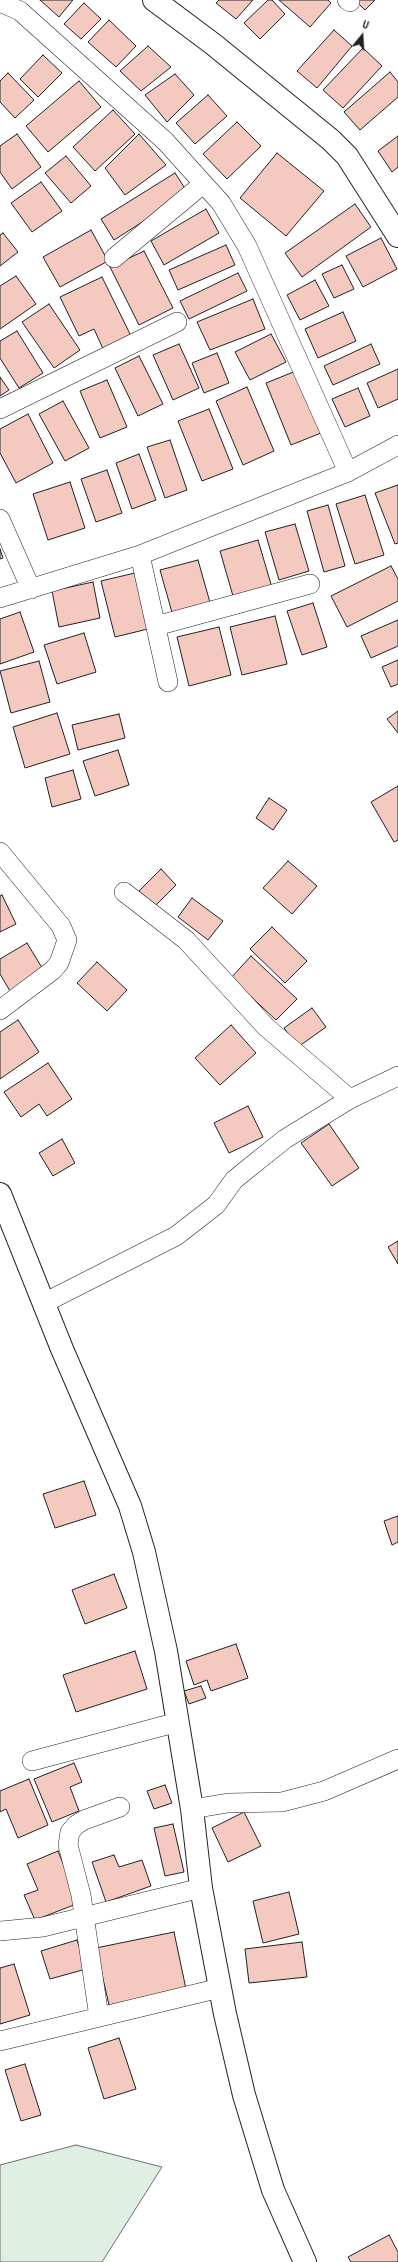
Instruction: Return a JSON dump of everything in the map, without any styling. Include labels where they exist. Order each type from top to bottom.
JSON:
[{"type":"main road","points":[[154,0],[213,44],[331,140],[347,156],[398,236]]},
{"type":"main road","points":[[0,1194],[62,1349],[130,1506],[144,1552],[166,1651],[192,1809],[201,1888],[220,1988],[244,2095],[274,2190],[305,2262]]},
{"type":"street","points":[[0,2],[20,11],[165,141],[221,203],[247,246],[348,472]]},
{"type":"street","points":[[114,258],[203,184]]},
{"type":"street","points":[[0,409],[177,322]]},
{"type":"street","points":[[0,598],[140,555],[348,472],[398,445]]},
{"type":"street","points":[[0,519],[31,589]]},
{"type":"street","points":[[140,555],[168,682]]},
{"type":"street","points":[[156,626],[310,584]]},
{"type":"street","points":[[0,852],[61,926],[67,940],[59,963],[53,970],[0,1010]]},
{"type":"street","points":[[124,892],[186,940],[266,1027],[350,1100]]},
{"type":"street","points":[[44,1303],[176,1236],[216,1206],[234,1180],[285,1139],[350,1100],[398,1076]]},
{"type":"street","points":[[32,1761],[178,1722]]},
{"type":"street","points":[[192,1809],[228,1803],[282,1802],[324,1791],[398,1760]]},
{"type":"street","points":[[99,2017],[84,1916],[68,1845],[70,1832],[84,1820],[120,1807]]},
{"type":"street","points":[[0,1931],[43,1927],[201,1888]]},
{"type":"street","points":[[0,2041],[220,1988]]},
{"type":"green space","points":[[76,2145],[162,2167],[102,2262],[0,2262],[0,2165]]},
{"type":"building","points":[[40,0],[73,0],[59,17]]},
{"type":"building","points":[[219,0],[253,0],[236,19],[216,3]]},
{"type":"building","points":[[268,0],[272,0],[285,14],[260,39],[244,23]]},
{"type":"building","points":[[279,0],[328,0],[331,3],[310,27]]},
{"type":"building","points":[[355,0],[375,0],[365,10]]},
{"type":"building","points":[[84,3],[101,19],[81,39],[64,24]]},
{"type":"building","points":[[109,20],[136,46],[116,67],[88,42]]},
{"type":"building","points":[[334,30],[352,46],[317,88],[297,71]]},
{"type":"building","points":[[148,46],[171,67],[141,91],[120,71]]},
{"type":"building","points":[[363,48],[382,66],[343,108],[323,90]]},
{"type":"building","points":[[43,55],[62,73],[38,97],[20,79]]},
{"type":"building","points":[[390,72],[398,82],[398,97],[360,130],[344,112]]},
{"type":"building","points":[[8,73],[34,100],[15,118],[0,102],[0,81]]},
{"type":"building","points":[[175,74],[194,95],[167,122],[145,95]]},
{"type":"building","points":[[79,81],[101,107],[48,152],[26,126]]},
{"type":"building","points":[[208,95],[227,116],[195,144],[176,123]]},
{"type":"building","points":[[113,110],[135,134],[95,171],[73,147]]},
{"type":"building","points":[[237,122],[261,146],[227,179],[203,154]]},
{"type":"building","points":[[17,134],[41,167],[12,189],[0,172],[0,146]]},
{"type":"building","points":[[139,134],[166,165],[125,195],[105,168]]},
{"type":"building","points":[[398,136],[398,167],[392,172],[378,151]]},
{"type":"building","points":[[277,153],[324,191],[286,236],[240,198]]},
{"type":"building","points":[[66,156],[91,186],[71,203],[45,173]]},
{"type":"building","points":[[175,173],[188,193],[114,240],[101,219]]},
{"type":"building","points":[[41,182],[62,211],[32,232],[11,203]]},
{"type":"building","points":[[355,204],[371,227],[302,277],[285,253]]},
{"type":"building","points":[[206,209],[219,233],[164,265],[151,241]]},
{"type":"building","points":[[91,230],[108,261],[60,287],[43,257]]},
{"type":"building","points":[[3,233],[18,252],[0,266],[0,235]]},
{"type":"building","points":[[381,238],[397,269],[363,287],[346,256]]},
{"type":"building","points":[[226,245],[235,265],[178,290],[169,270]]},
{"type":"building","points":[[144,251],[173,308],[139,325],[110,267]]},
{"type":"building","points":[[342,265],[354,289],[334,298],[322,274]]},
{"type":"building","points":[[238,273],[247,291],[189,319],[180,301]]},
{"type":"building","points":[[16,276],[36,304],[0,329],[0,286]]},
{"type":"building","points":[[102,277],[132,338],[104,351],[94,329],[79,336],[60,297]]},
{"type":"building","points":[[315,280],[329,306],[300,320],[287,295]]},
{"type":"building","points":[[253,299],[265,329],[210,350],[197,322]]},
{"type":"building","points":[[49,304],[80,350],[54,368],[22,322]]},
{"type":"building","points":[[343,312],[356,341],[318,358],[305,329]]},
{"type":"building","points":[[17,331],[43,373],[19,388],[0,358],[0,341]]},
{"type":"building","points":[[271,334],[286,362],[250,380],[235,352]]},
{"type":"building","points":[[179,344],[199,388],[173,400],[153,355]]},
{"type":"building","points":[[371,344],[380,364],[333,385],[324,366]]},
{"type":"building","points":[[217,353],[229,383],[204,393],[192,363]]},
{"type":"building","points":[[139,356],[163,404],[138,416],[115,368]]},
{"type":"building","points":[[398,369],[398,399],[378,408],[367,383]]},
{"type":"building","points":[[296,371],[321,433],[291,445],[266,383]]},
{"type":"building","points":[[0,377],[9,390],[0,396]]},
{"type":"building","points":[[107,380],[127,427],[100,438],[80,391]]},
{"type":"building","points":[[247,387],[274,451],[243,465],[216,401]]},
{"type":"building","points":[[358,388],[370,416],[345,427],[332,399]]},
{"type":"building","points":[[63,401],[89,448],[65,461],[39,414]]},
{"type":"building","points":[[209,409],[233,469],[202,481],[178,421]]},
{"type":"building","points":[[28,414],[53,463],[16,483],[0,453],[0,429]]},
{"type":"building","points":[[170,440],[187,490],[165,498],[147,447]]},
{"type":"building","points":[[139,454],[156,500],[132,509],[116,463]]},
{"type":"building","points":[[107,470],[122,513],[96,522],[81,479]]},
{"type":"building","points":[[70,482],[85,528],[48,540],[33,494]]},
{"type":"building","points":[[398,485],[398,543],[395,544],[375,493]]},
{"type":"building","points":[[365,495],[384,555],[355,564],[336,504]]},
{"type":"building","points":[[328,505],[345,566],[324,572],[307,511]]},
{"type":"building","points":[[295,524],[309,571],[279,580],[265,532]]},
{"type":"building","points":[[258,540],[273,591],[235,603],[220,551]]},
{"type":"building","points":[[0,549],[3,558],[0,559]]},
{"type":"building","points":[[198,560],[211,606],[173,616],[160,570]]},
{"type":"building","points":[[391,566],[398,579],[398,601],[347,627],[331,596]]},
{"type":"building","points":[[139,572],[152,628],[115,637],[101,581]]},
{"type":"building","points":[[93,582],[100,618],[59,627],[52,591]]},
{"type":"building","points":[[313,603],[327,647],[302,655],[287,611]]},
{"type":"building","points":[[20,612],[34,652],[0,664],[0,619]]},
{"type":"building","points":[[275,616],[287,664],[242,675],[230,627]]},
{"type":"building","points":[[398,620],[398,646],[371,658],[361,636]]},
{"type":"building","points":[[219,627],[231,675],[189,686],[177,637]]},
{"type":"building","points":[[84,633],[96,672],[57,684],[44,645]]},
{"type":"building","points":[[398,660],[398,684],[391,687],[382,667]]},
{"type":"building","points":[[39,661],[50,702],[11,713],[0,671]]},
{"type":"building","points":[[398,711],[398,733],[387,719]]},
{"type":"building","points":[[57,713],[70,754],[25,768],[13,727]]},
{"type":"building","points":[[119,714],[125,738],[78,750],[72,725]]},
{"type":"building","points":[[118,750],[129,785],[95,796],[83,761]]},
{"type":"building","points":[[73,770],[81,799],[52,807],[45,778]]},
{"type":"building","points":[[398,786],[398,840],[394,842],[371,802]]},
{"type":"building","points":[[269,798],[287,810],[273,830],[256,818]]},
{"type":"building","points":[[288,861],[317,886],[292,914],[263,888]]},
{"type":"building","points":[[161,869],[176,885],[155,906],[139,891]]},
{"type":"building","points":[[2,895],[16,924],[0,932],[0,896]]},
{"type":"building","points":[[192,898],[223,921],[208,940],[178,917]]},
{"type":"building","points":[[272,927],[307,961],[285,983],[250,949]]},
{"type":"building","points":[[27,943],[44,971],[10,991],[0,974],[0,959]]},
{"type":"building","points":[[251,956],[297,999],[276,1020],[231,978]]},
{"type":"building","points":[[97,962],[127,990],[107,1011],[77,983]]},
{"type":"building","points":[[312,1008],[326,1027],[298,1047],[284,1028]]},
{"type":"building","points":[[18,1020],[39,1052],[0,1079],[0,1032]]},
{"type":"building","points":[[231,1025],[256,1053],[220,1085],[195,1058]]},
{"type":"building","points":[[48,1063],[72,1099],[47,1116],[39,1104],[21,1117],[4,1092]]},
{"type":"building","points":[[248,1106],[263,1137],[229,1153],[214,1123]]},
{"type":"building","points":[[329,1124],[359,1168],[332,1186],[301,1143]]},
{"type":"building","points":[[62,1139],[75,1163],[53,1176],[39,1153]]},
{"type":"building","points":[[398,1241],[398,1264],[388,1247]]},
{"type":"building","points":[[84,1481],[96,1515],[55,1528],[43,1494]]},
{"type":"building","points":[[398,1516],[398,1542],[392,1545],[384,1521]]},
{"type":"building","points":[[114,1574],[127,1608],[85,1624],[72,1590]]},
{"type":"building","points":[[236,1644],[248,1678],[211,1691],[207,1680],[194,1685],[186,1661]]},
{"type":"building","points":[[135,1651],[147,1689],[76,1712],[63,1675]]},
{"type":"building","points":[[201,1686],[206,1698],[189,1704],[184,1691]]},
{"type":"building","points":[[74,1763],[82,1782],[70,1787],[79,1811],[52,1822],[34,1779]]},
{"type":"building","points":[[29,1779],[48,1825],[18,1838],[6,1809],[0,1812],[0,1791]]},
{"type":"building","points":[[165,1785],[172,1803],[154,1809],[147,1791]]},
{"type":"building","points":[[244,1812],[261,1846],[228,1862],[212,1828]]},
{"type":"building","points":[[173,1824],[184,1872],[165,1876],[154,1828]]},
{"type":"building","points":[[58,1851],[79,1903],[35,1920],[24,1895],[38,1890],[27,1864]]},
{"type":"building","points":[[114,1855],[119,1867],[142,1860],[151,1886],[106,1902],[92,1862]]},
{"type":"building","points":[[289,1892],[299,1934],[263,1943],[253,1901]]},
{"type":"building","points":[[174,1932],[186,1989],[109,2005],[96,1948]]},
{"type":"building","points":[[77,1940],[86,1969],[50,1979],[41,1951]]},
{"type":"building","points":[[302,1942],[307,1977],[249,1983],[245,1949]]},
{"type":"building","points":[[14,1964],[30,2015],[0,2024],[0,1968]]},
{"type":"building","points":[[119,2038],[136,2089],[104,2099],[88,2048]]},
{"type":"building","points":[[25,2064],[41,2115],[21,2121],[5,2070]]},
{"type":"building","points":[[389,2235],[398,2252],[398,2262],[351,2262],[348,2257]]}]
